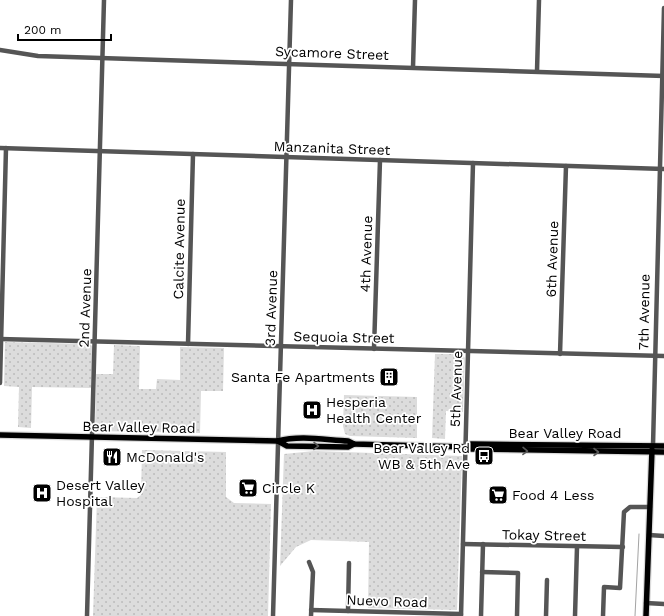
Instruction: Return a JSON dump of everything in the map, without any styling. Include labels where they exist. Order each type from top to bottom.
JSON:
[{"type":"main road","name":"Bear Valley Road","points":[[0,436],[278,442],[287,439],[348,441],[354,444],[466,447],[471,450],[554,452],[652,449],[664,446]]},
{"type":"main road","name":"Bear Valley Road","points":[[466,447],[471,444],[590,445],[652,449],[664,452]]},
{"type":"main road","points":[[554,452],[556,448],[579,448],[590,445]]},
{"type":"main road","name":"7th Avenue","points":[[646,616],[652,449]]},
{"type":"street","name":"2nd Avenue","points":[[87,616],[104,0]]},
{"type":"street","name":"3rd Avenue","points":[[273,616],[291,0]]},
{"type":"street","points":[[413,67],[415,0]]},
{"type":"street","points":[[537,71],[539,0]]},
{"type":"street","name":"7th Avenue","points":[[652,449],[662,169],[664,8]]},
{"type":"street","name":"Sycamore Street","points":[[0,50],[32,56],[663,76]]},
{"type":"street","name":"Manzanita Street","points":[[0,148],[662,169]]},
{"type":"street","points":[[0,383],[6,148]]},
{"type":"street","name":"Calcite Avenue","points":[[188,344],[193,154]]},
{"type":"street","name":"4th Avenue","points":[[374,348],[380,160]]},
{"type":"street","name":"5th Avenue","points":[[461,615],[473,163]]},
{"type":"street","name":"6th Avenue","points":[[560,354],[566,166]]},
{"type":"street","name":"Sequoia Street","points":[[1,339],[664,356]]},
{"type":"street","points":[[603,616],[604,587],[620,588],[624,512],[626,508],[650,507]]},
{"type":"street","points":[[649,535],[664,536]]},
{"type":"street","name":"Tokay Street","points":[[463,544],[623,547]]},
{"type":"street","points":[[481,616],[483,544]]},
{"type":"street","points":[[575,616],[577,547]]},
{"type":"street","points":[[309,562],[313,572],[311,616]]},
{"type":"street","points":[[348,611],[350,563]]},
{"type":"street","points":[[482,572],[518,573],[517,616]]},
{"type":"street","points":[[546,616],[547,580]]},
{"type":"street","points":[[646,603],[664,604]]},
{"type":"street","name":"Nuevo Road","points":[[311,610],[348,611],[376,614],[461,615]]},
{"type":"shaded area","points":[[5,342],[90,344],[93,347],[91,388],[32,387],[31,428],[18,427],[19,387],[4,386]]},
{"type":"shaded area","points":[[114,345],[140,346],[139,389],[156,389],[157,379],[180,380],[180,347],[224,348],[223,391],[201,391],[200,433],[98,431],[95,429],[96,374],[113,374]]},
{"type":"shaded area","points":[[435,354],[462,354],[465,358],[463,412],[446,411],[445,439],[432,438]]},
{"type":"shaded area","points":[[344,395],[417,397],[417,438],[350,436],[345,434],[343,426]]},
{"type":"shaded area","points":[[142,450],[226,452],[226,497],[234,503],[271,504],[268,616],[93,616],[97,497],[137,498],[141,495]]},
{"type":"shaded area","points":[[314,451],[462,456],[457,610],[368,608],[369,542],[311,540],[296,547],[280,566],[284,454]]},
{"type":"waterway","points":[[635,616],[639,534]]},
{"type":"place","name":"Santa Fe Apartments","points":[[389,377]]},
{"type":"place","name":"Hesperia Health Center","points":[[312,410]]},
{"type":"place","name":"Bear Valley Rd WB & 5th Ave","points":[[484,456]]},
{"type":"place","name":"McDonald's","points":[[112,457]]},
{"type":"place","name":"Circle K","points":[[248,488]]},
{"type":"place","name":"Desert Valley Hospital","points":[[42,493]]},
{"type":"place","name":"Food 4 Less","points":[[498,495]]}]
